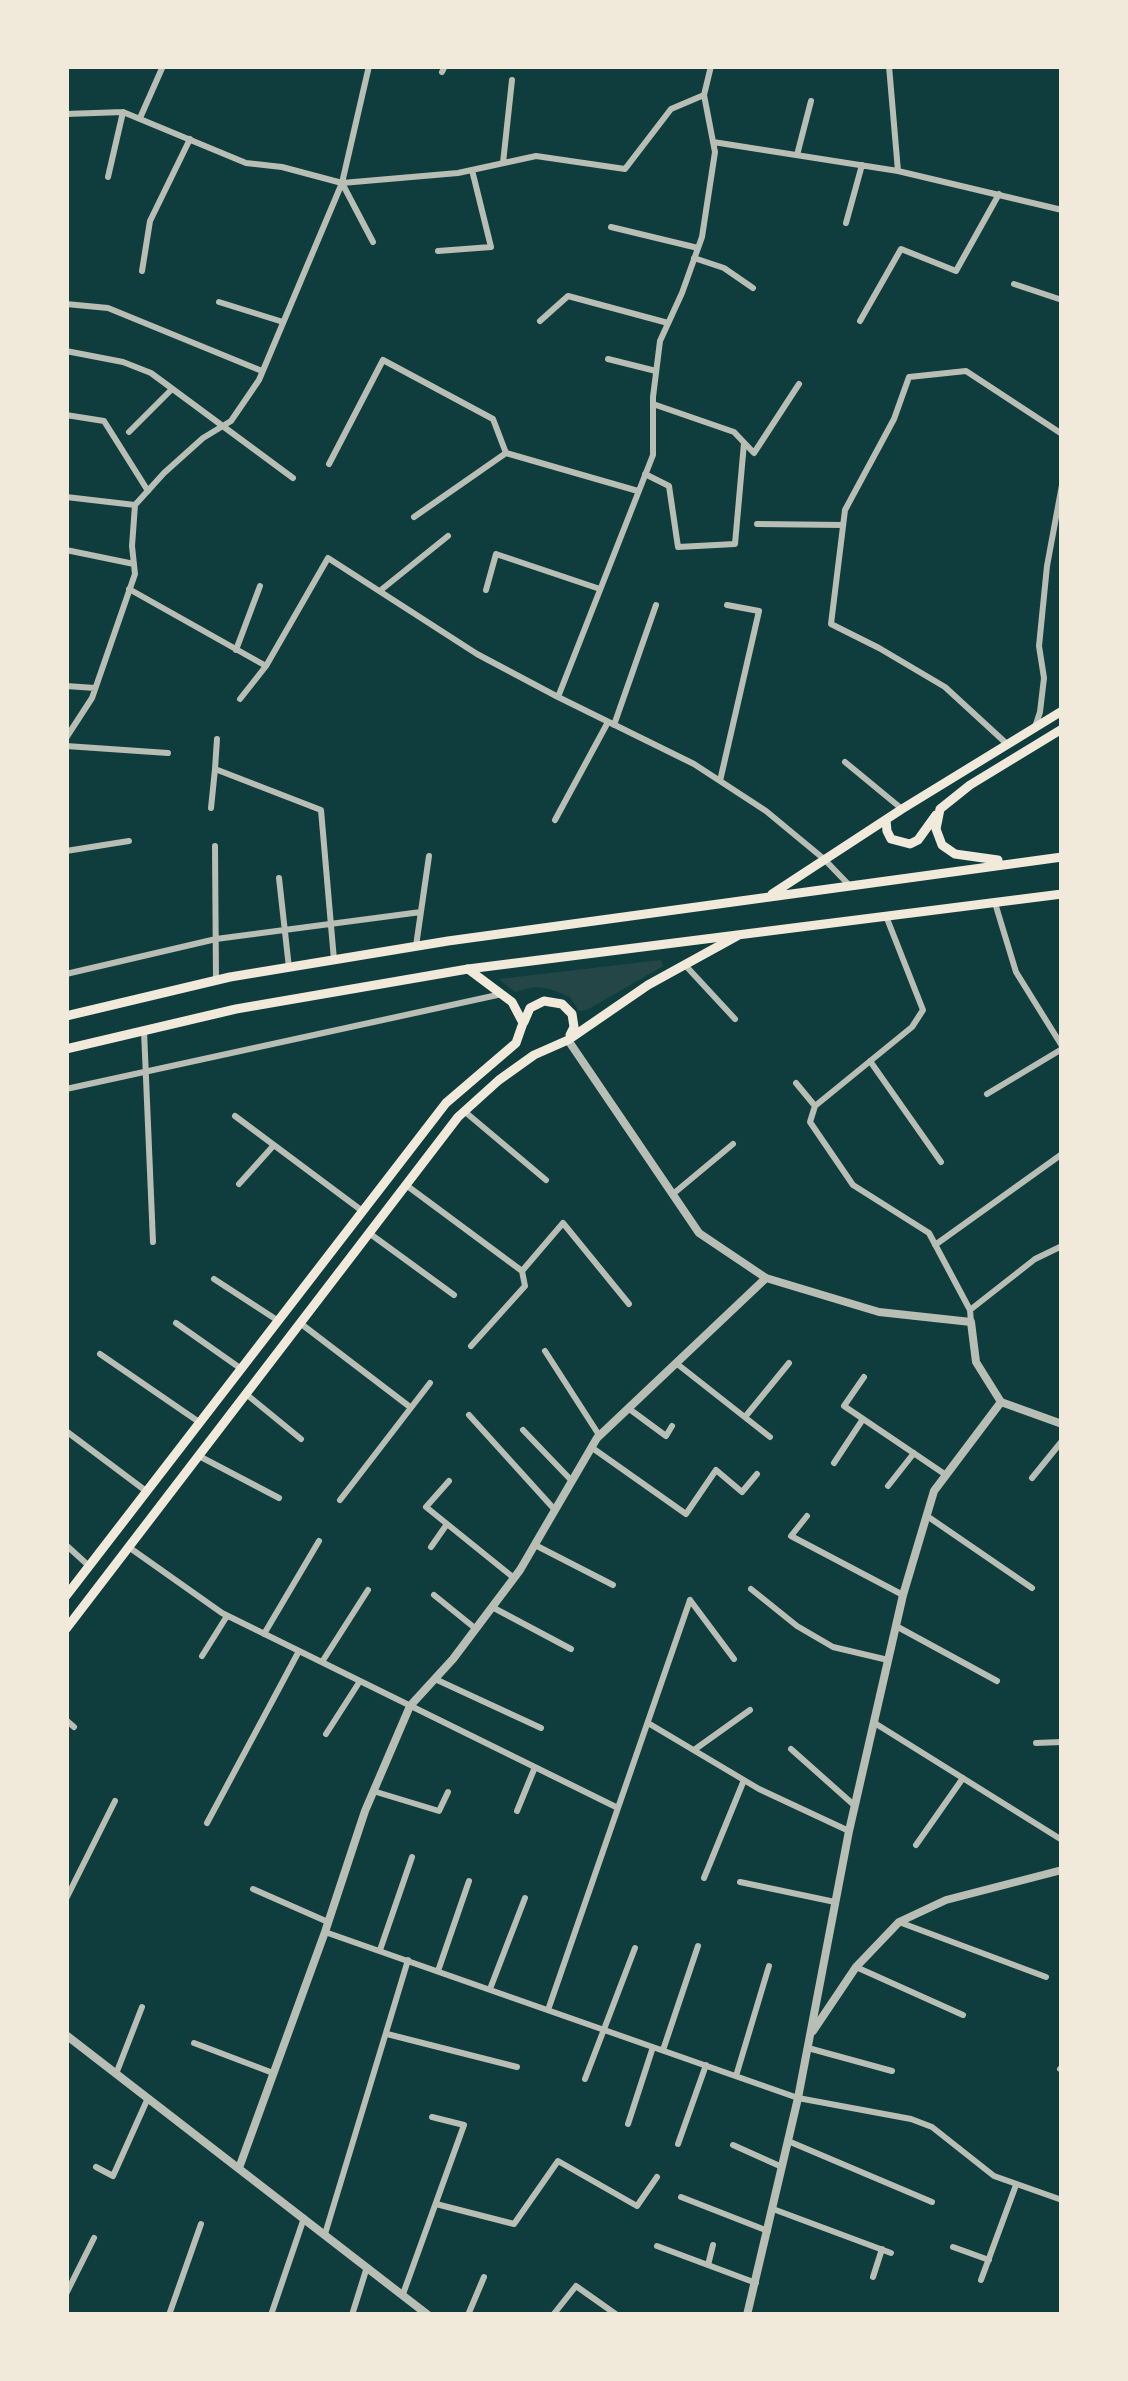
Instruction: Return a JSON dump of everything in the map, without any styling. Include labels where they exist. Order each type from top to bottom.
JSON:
[{"type":"main road","points":[[767,897],[1062,711]]},
{"type":"main road","points":[[886,820],[891,839],[910,844],[918,840],[940,809],[970,784],[1062,729]]},
{"type":"main road","points":[[940,809],[936,829],[942,845],[955,854],[1016,862]]},
{"type":"main road","points":[[66,1016],[216,981],[416,946],[1062,857]]},
{"type":"main road","points":[[66,1048],[236,1009],[468,969],[1062,893]]},
{"type":"main road","points":[[66,1629],[464,1111],[534,1055],[568,1040],[648,986],[742,933]]},
{"type":"main road","points":[[468,969],[512,1002],[524,1023]]},
{"type":"main road","points":[[66,1596],[446,1103],[516,1043],[530,1008],[544,1000],[562,1004],[572,1014],[574,1027],[568,1040]]},
{"type":"street","points":[[140,118],[163,66]]},
{"type":"street","points":[[168,753],[66,742],[92,698],[135,574],[135,506],[203,438],[231,421],[262,371],[342,183],[369,66]]},
{"type":"street","points":[[558,698],[653,455],[652,404],[660,341],[698,248],[715,152],[704,95],[711,66]]},
{"type":"street","points":[[889,66],[898,171]]},
{"type":"street","points":[[503,163],[512,80]]},
{"type":"street","points":[[66,113],[123,112],[246,163],[342,183],[472,170],[536,156],[625,169],[670,109],[704,95]]},
{"type":"street","points":[[797,155],[811,101]]},
{"type":"street","points":[[108,177],[123,112]]},
{"type":"street","points":[[142,271],[150,221],[190,139]]},
{"type":"street","points":[[712,142],[898,171],[1062,210]]},
{"type":"street","points":[[846,224],[862,165]]},
{"type":"street","points":[[438,251],[491,247],[472,170]]},
{"type":"street","points":[[342,183],[373,242]]},
{"type":"street","points":[[860,321],[901,249],[956,272],[999,194]]},
{"type":"street","points":[[611,227],[698,248]]},
{"type":"street","points":[[694,258],[724,268],[753,288]]},
{"type":"street","points":[[1014,284],[1062,300]]},
{"type":"street","points":[[540,321],[568,296],[668,323]]},
{"type":"street","points":[[219,302],[283,322]]},
{"type":"street","points":[[66,304],[108,308],[262,371]]},
{"type":"street","points":[[66,352],[123,362],[151,373],[293,478]]},
{"type":"street","points":[[608,359],[656,371]]},
{"type":"street","points":[[328,464],[383,360],[493,419],[506,453]]},
{"type":"street","points":[[1007,745],[945,687],[831,623],[845,510],[894,418],[909,377],[966,371],[1062,434]]},
{"type":"street","points":[[652,404],[734,432],[754,453],[800,384]]},
{"type":"street","points":[[129,432],[172,389]]},
{"type":"street","points":[[66,415],[104,421],[148,491]]},
{"type":"street","points":[[645,475],[669,486],[678,547],[735,544],[744,443]]},
{"type":"street","points":[[506,453],[638,491]]},
{"type":"street","points":[[414,518],[506,453]]},
{"type":"street","points":[[1034,730],[1044,678],[1039,646],[1047,566],[1062,485]]},
{"type":"street","points":[[66,497],[135,506]]},
{"type":"street","points":[[757,524],[843,525]]},
{"type":"street","points":[[381,590],[448,536]]},
{"type":"street","points":[[66,550],[134,564]]},
{"type":"street","points":[[486,590],[496,554],[600,589]]},
{"type":"street","points":[[240,699],[266,666],[328,558],[477,654],[694,764],[766,811],[850,886]]},
{"type":"street","points":[[236,650],[260,586]]},
{"type":"street","points":[[129,589],[266,666]]},
{"type":"street","points":[[720,781],[759,611],[727,604]]},
{"type":"street","points":[[555,820],[611,723],[656,605]]},
{"type":"street","points":[[66,686],[95,688]]},
{"type":"street","points":[[212,808],[217,739]]},
{"type":"street","points":[[845,762],[902,809]]},
{"type":"street","points":[[215,769],[321,809],[334,960]]},
{"type":"street","points":[[66,850],[129,842]]},
{"type":"street","points":[[215,846],[216,981]]},
{"type":"street","points":[[416,946],[429,856]]},
{"type":"street","points":[[279,878],[289,968]]},
{"type":"street","points":[[987,1094],[1062,1047],[1016,972],[994,903]]},
{"type":"street","points":[[66,974],[216,939],[421,912]]},
{"type":"street","points":[[886,916],[922,1010],[912,1027],[815,1106],[810,1122],[853,1185],[929,1233],[970,1310],[976,1362],[1001,1402],[1062,1424]]},
{"type":"street","points":[[685,965],[735,1019]]},
{"type":"street","points":[[66,1089],[502,994]]},
{"type":"street","points":[[144,1030],[153,1242]]},
{"type":"street","points":[[568,1040],[699,1233],[766,1278],[880,1312],[971,1322]]},
{"type":"street","points":[[870,1061],[941,1162]]},
{"type":"street","points":[[796,1083],[815,1106]]},
{"type":"street","points":[[464,1111],[546,1180]]},
{"type":"street","points":[[235,1116],[361,1210]]},
{"type":"street","points":[[673,1194],[733,1144]]},
{"type":"street","points":[[239,1184],[274,1145]]},
{"type":"street","points":[[935,1245],[1062,1154]]},
{"type":"street","points":[[406,1185],[522,1271],[525,1286],[471,1346]]},
{"type":"street","points":[[522,1271],[563,1223],[629,1304]]},
{"type":"street","points":[[369,1233],[454,1295]]},
{"type":"street","points":[[970,1310],[1035,1259],[1062,1246]]},
{"type":"street","points":[[239,2168],[374,1791],[410,1706],[514,1578],[599,1436],[766,1278]]},
{"type":"street","points":[[214,1279],[277,1320]]},
{"type":"street","points":[[176,1323],[240,1368]]},
{"type":"street","points":[[300,1324],[410,1407]]},
{"type":"street","points":[[545,1351],[599,1436]]},
{"type":"street","points":[[100,1354],[199,1422]]},
{"type":"street","points":[[676,1363],[770,1437]]},
{"type":"street","points":[[745,1418],[789,1363]]},
{"type":"street","points":[[864,1377],[844,1406],[946,1475]]},
{"type":"street","points":[[340,1500],[430,1383]]},
{"type":"street","points":[[246,1394],[301,1439]]},
{"type":"street","points":[[747,2315],[798,2098],[849,1832],[903,1595],[934,1491],[1001,1402]]},
{"type":"street","points":[[628,1408],[666,1436],[673,1426]]},
{"type":"street","points":[[469,1415],[555,1510]]},
{"type":"street","points":[[834,1463],[863,1419]]},
{"type":"street","points":[[523,1430],[572,1481]]},
{"type":"street","points":[[66,1431],[146,1491]]},
{"type":"street","points":[[1032,1478],[1062,1441]]},
{"type":"street","points":[[591,1447],[686,1514],[716,1471],[742,1492],[758,1474]]},
{"type":"street","points":[[888,1486],[914,1453]]},
{"type":"street","points":[[199,1456],[280,1498]]},
{"type":"street","points":[[449,1481],[426,1507],[514,1578]]},
{"type":"street","points":[[806,1516],[790,1536],[903,1595]]},
{"type":"street","points":[[927,1516],[1032,1588]]},
{"type":"street","points":[[431,1546],[447,1524]]},
{"type":"street","points":[[264,1634],[319,1541]]},
{"type":"street","points":[[66,1545],[88,1566]]},
{"type":"street","points":[[535,1545],[613,1585]]},
{"type":"street","points":[[129,1547],[227,1616],[618,1808]]},
{"type":"street","points":[[751,1589],[797,1626],[833,1647],[888,1660]]},
{"type":"street","points":[[322,1662],[368,1590]]},
{"type":"street","points":[[434,1594],[476,1629]]},
{"type":"street","points":[[548,2010],[690,1600],[734,1659]]},
{"type":"street","points":[[492,1607],[571,1649]]},
{"type":"street","points":[[202,1656],[227,1616]]},
{"type":"street","points":[[896,1626],[997,1681]]},
{"type":"street","points":[[207,1823],[299,1651]]},
{"type":"street","points":[[435,1679],[541,1728]]},
{"type":"street","points":[[326,1734],[360,1681]]},
{"type":"street","points":[[694,1750],[750,1710]]},
{"type":"street","points":[[66,1720],[74,1727]]},
{"type":"street","points":[[874,1721],[1062,1840]]},
{"type":"street","points":[[648,1723],[744,1780],[849,1832]]},
{"type":"street","points":[[1036,1743],[1062,1742]]},
{"type":"street","points":[[791,1750],[855,1806]]},
{"type":"street","points":[[517,1811],[536,1767]]},
{"type":"street","points":[[916,1845],[963,1778]]},
{"type":"street","points":[[704,1877],[744,1780]]},
{"type":"street","points":[[374,1791],[439,1811],[448,1792]]},
{"type":"street","points":[[66,1899],[115,1801]]},
{"type":"street","points":[[380,1950],[412,1857]]},
{"type":"street","points":[[810,2036],[856,1967],[898,1922],[946,1900],[1062,1870]]},
{"type":"street","points":[[438,1971],[469,1881]]},
{"type":"street","points":[[740,1882],[835,1902]]},
{"type":"street","points":[[253,1889],[380,1950],[798,2098],[932,2127],[994,2176],[1062,2200]]},
{"type":"street","points":[[490,1989],[525,1898]]},
{"type":"street","points":[[898,1922],[1046,1977]]},
{"type":"street","points":[[663,2050],[698,1946]]},
{"type":"street","points":[[585,2079],[634,1948]]},
{"type":"street","points":[[325,2234],[408,1960]]},
{"type":"street","points":[[736,2076],[769,1966]]},
{"type":"street","points":[[856,1967],[963,2015]]},
{"type":"street","points":[[116,2074],[142,2007]]},
{"type":"street","points":[[387,2034],[517,2067]]},
{"type":"street","points":[[66,2036],[428,2315]]},
{"type":"street","points":[[194,2043],[273,2073]]},
{"type":"street","points":[[628,2124],[653,2047]]},
{"type":"street","points":[[808,2048],[892,2071]]},
{"type":"street","points":[[678,2144],[706,2065]]},
{"type":"street","points":[[96,2167],[113,2176],[148,2098]]},
{"type":"street","points":[[403,2295],[464,2125],[432,2116]]},
{"type":"street","points":[[788,2141],[932,2202]]},
{"type":"street","points":[[733,2145],[782,2167]]},
{"type":"street","points":[[436,2204],[514,2224],[558,2161],[637,2206],[657,2177]]},
{"type":"street","points":[[981,2280],[1016,2185]]},
{"type":"street","points":[[681,2198],[768,2231]]},
{"type":"street","points":[[773,2209],[891,2253]]},
{"type":"street","points":[[271,2315],[304,2218]]},
{"type":"street","points":[[169,2315],[201,2224]]},
{"type":"street","points":[[66,2294],[94,2238]]},
{"type":"street","points":[[708,2265],[713,2245]]},
{"type":"street","points":[[657,2246],[756,2283]]},
{"type":"street","points":[[953,2247],[988,2260]]},
{"type":"street","points":[[873,2278],[882,2249]]},
{"type":"street","points":[[352,2315],[367,2267]]},
{"type":"street","points":[[468,2315],[484,2277]]},
{"type":"street","points":[[553,2315],[576,2286],[616,2315]]},
{"type":"shaded area","points":[[661,960],[663,966],[579,1011],[570,997],[550,989],[515,992],[499,979]]}]
